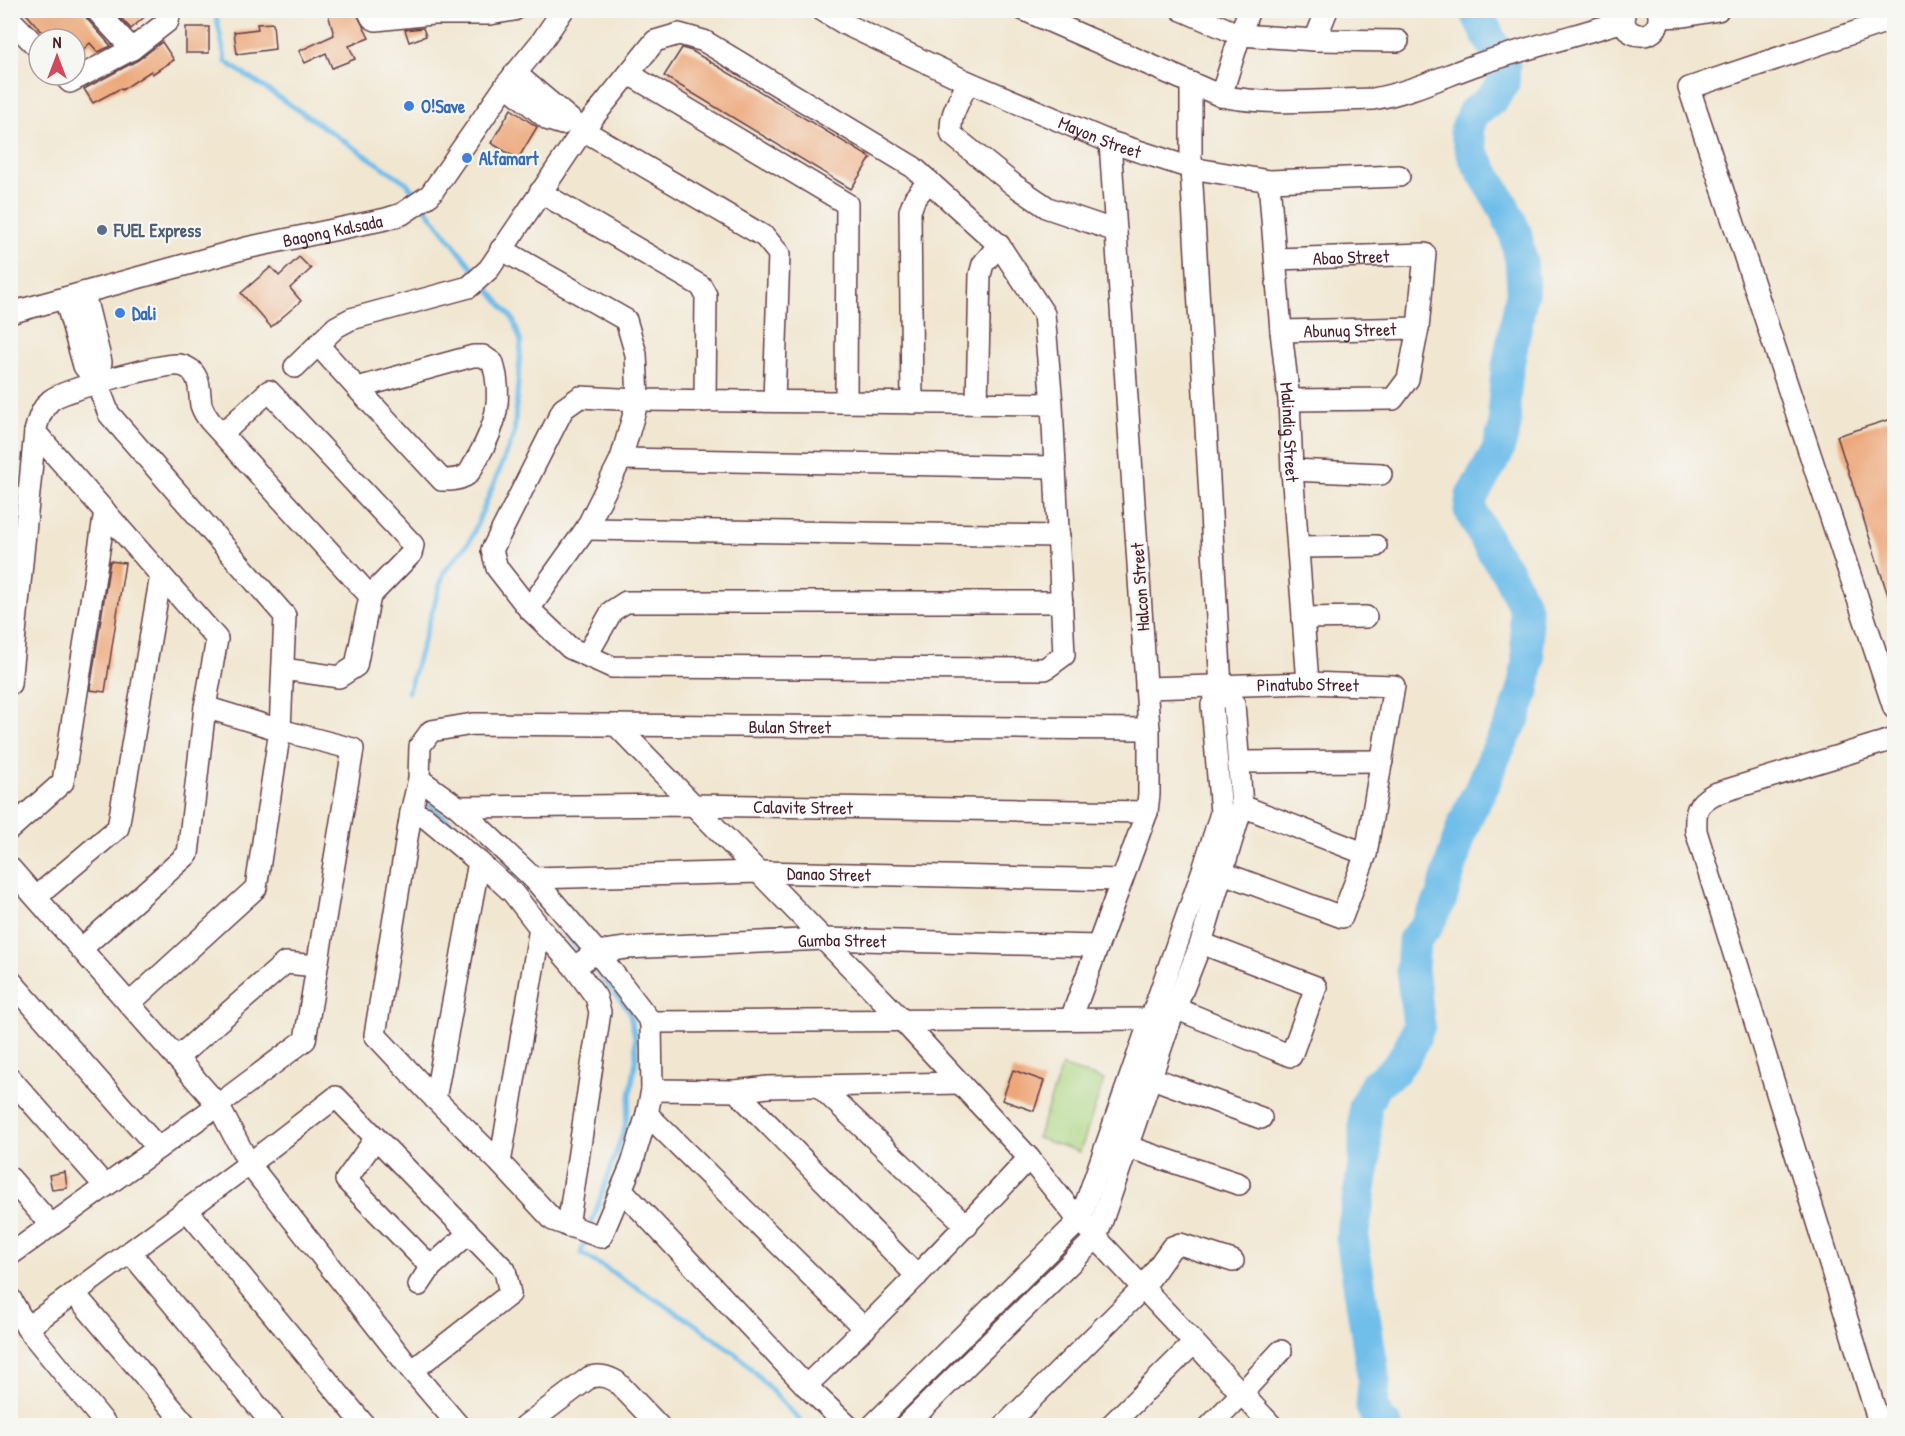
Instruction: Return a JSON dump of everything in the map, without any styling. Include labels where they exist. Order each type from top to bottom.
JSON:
[{"type":"street","points":[[96,10],[132,49]]},
{"type":"street","points":[[87,73],[132,49],[168,21],[170,10]]},
{"type":"street","points":[[368,10],[372,18],[376,20],[462,12],[490,14],[514,10]]},
{"type":"street","name":"Bagong Kalsada","points":[[10,313],[246,248],[402,214],[430,195],[510,79],[563,10]]},
{"type":"street","name":"Mayon Street","points":[[822,10],[845,24],[968,82],[1110,142],[1191,168],[1269,181],[1400,176]]},
{"type":"street","points":[[1024,10],[1221,96],[1266,101],[1373,99],[1405,92],[1474,66],[1625,16],[1630,31],[1641,36],[1647,35],[1656,28],[1659,14],[1684,16],[1718,10]]},
{"type":"street","points":[[1182,10],[1240,35],[1315,40],[1398,41]]},
{"type":"street","points":[[1221,96],[1250,10]]},
{"type":"street","points":[[1315,40],[1327,10]]},
{"type":"street","points":[[10,19],[27,37]]},
{"type":"street","points":[[1894,19],[1689,88],[1894,708]]},
{"type":"street","points":[[295,367],[336,327],[351,319],[469,287],[489,268],[583,130],[655,41],[679,34],[704,41],[913,167],[999,245],[1044,314],[1052,404],[1064,655],[1045,669],[612,667],[570,648],[529,609],[497,567],[492,550],[563,409],[580,397],[705,401],[1052,404]]},
{"type":"street","points":[[629,74],[847,204],[846,402]]},
{"type":"street","points":[[510,79],[549,120],[583,130],[765,237],[778,254],[774,401]]},
{"type":"street","points":[[968,82],[951,119],[949,127],[952,135],[1014,185],[1048,207],[1116,231]]},
{"type":"street","points":[[876,1424],[1080,1220],[1221,813],[1212,705],[1221,687],[1191,168],[1191,83]]},
{"type":"street","name":"Halcon Street","points":[[1071,1019],[1147,812],[1149,794],[1149,729],[1110,142]]},
{"type":"street","name":"Malindig Street","points":[[1269,181],[1289,400],[1308,683]]},
{"type":"street","points":[[912,403],[910,210],[915,198],[929,182]]},
{"type":"street","points":[[540,192],[701,286],[706,295],[705,401]]},
{"type":"street","points":[[977,403],[980,274],[983,264],[999,245]]},
{"type":"street","points":[[501,249],[626,320],[636,354],[638,400],[621,459],[586,529],[529,609]]},
{"type":"street","name":"Abao Street","points":[[1276,259],[1425,254],[1418,328]]},
{"type":"street","points":[[74,296],[101,362],[97,383],[109,414],[285,616],[280,730],[256,888],[129,1004]]},
{"type":"street","points":[[1289,400],[1393,399],[1408,379],[1418,328]]},
{"type":"street","name":"Abunug Street","points":[[1281,331],[1418,328]]},
{"type":"street","points":[[318,345],[357,388],[442,480],[454,480],[467,475],[490,435],[497,408],[498,381],[493,363],[483,356],[473,356],[357,388]]},
{"type":"street","points":[[10,684],[35,432],[39,415],[52,399],[140,371],[181,365],[191,370],[198,380],[201,405],[205,414],[370,596]]},
{"type":"street","points":[[223,434],[269,391],[413,545],[411,554],[370,596],[356,666],[339,677],[283,669]]},
{"type":"street","points":[[35,432],[217,639],[205,707],[188,854],[81,949]]},
{"type":"street","points":[[621,459],[1055,467]]},
{"type":"street","points":[[1292,470],[1381,474]]},
{"type":"street","points":[[10,829],[63,782],[105,511]]},
{"type":"street","points":[[586,529],[1059,536]]},
{"type":"street","points":[[1298,548],[1376,546]]},
{"type":"street","points":[[36,897],[118,828],[161,575]]},
{"type":"street","points":[[587,655],[612,611],[626,602],[1062,602]]},
{"type":"street","points":[[1303,618],[1366,617]]},
{"type":"street","name":"Pinatubo Street","points":[[1146,687],[1221,687],[1308,683],[1394,686],[1382,761]]},
{"type":"street","points":[[905,1425],[1096,1238],[1175,1008],[1201,943],[1242,806],[1234,704],[1221,687]]},
{"type":"street","points":[[10,1255],[305,1040],[353,748],[280,730],[205,707]]},
{"type":"street","name":"Bulan Street","points":[[419,779],[420,746],[431,731],[473,724],[1149,729]]},
{"type":"street","points":[[616,725],[902,1020],[1029,1158],[1096,1238],[1272,1425]]},
{"type":"street","points":[[1880,1425],[1696,831],[1696,820],[1697,810],[1703,801],[1714,794],[1894,738]]},
{"type":"street","points":[[1223,873],[1342,917],[1366,854],[1382,761],[1239,762]]},
{"type":"street","points":[[582,1230],[600,1012],[586,959],[533,878],[458,807],[419,779],[411,813],[375,1035],[553,1220],[601,1237],[622,1190],[647,1114],[652,1090],[651,1022]]},
{"type":"street","name":"Calavite Street","points":[[458,807],[692,804],[1147,812]]},
{"type":"street","points":[[1242,806],[1366,854]]},
{"type":"street","points":[[411,813],[425,817],[479,862],[513,893],[540,928],[586,959],[651,1022],[1150,1019]]},
{"type":"street","points":[[435,1099],[479,862]]},
{"type":"street","points":[[10,868],[218,1105],[249,1164],[412,1371],[459,1425]]},
{"type":"street","name":"Danao Street","points":[[533,878],[759,872],[1122,880]]},
{"type":"street","points":[[500,1163],[540,928]]},
{"type":"street","name":"Gumba Street","points":[[586,959],[626,948],[824,939],[1097,946]]},
{"type":"street","points":[[1175,1008],[1291,1056],[1316,987],[1201,943]]},
{"type":"street","points":[[177,1058],[285,963],[317,966]]},
{"type":"street","points":[[10,980],[158,1148]]},
{"type":"street","points":[[10,1078],[105,1186]]},
{"type":"street","points":[[1152,1078],[1261,1118]]},
{"type":"street","points":[[652,1090],[736,1092],[768,1087],[960,1083]]},
{"type":"street","points":[[819,1086],[967,1226]]},
{"type":"street","points":[[736,1092],[917,1275]]},
{"type":"street","points":[[27,1328],[336,1097],[505,1270],[510,1294],[412,1371]]},
{"type":"street","points":[[647,1114],[865,1329]]},
{"type":"street","points":[[376,1138],[346,1180],[431,1268]]},
{"type":"street","points":[[1128,1147],[1239,1184]]},
{"type":"street","points":[[806,1386],[967,1226],[1029,1158]]},
{"type":"street","points":[[10,1178],[51,1225]]},
{"type":"street","points":[[622,1190],[806,1386],[848,1425]]},
{"type":"street","points":[[186,1210],[365,1425]]},
{"type":"street","points":[[419,1285],[431,1268],[469,1233]]},
{"type":"street","points":[[1004,1425],[1143,1288],[1176,1244],[1233,1261]]},
{"type":"street","points":[[130,1252],[274,1425]]},
{"type":"street","points":[[74,1293],[187,1425]]},
{"type":"street","points":[[10,1298],[27,1328],[107,1425]]},
{"type":"street","points":[[1110,1425],[1194,1342]]},
{"type":"street","points":[[1210,1425],[1281,1351]]},
{"type":"street","points":[[525,1425],[547,1419],[590,1377],[600,1376],[609,1377],[617,1382],[659,1425]]},
{"type":"green space","points":[[1062,1066],[1104,1080],[1080,1152],[1037,1138]]},
{"type":"building","points":[[23,10],[84,10],[87,19],[111,46],[98,52],[90,43],[87,46],[87,27],[38,27]]},
{"type":"building","points":[[114,10],[152,10],[131,29]]},
{"type":"building","points":[[327,10],[355,10],[369,38],[349,46],[355,59],[332,68],[326,53],[305,63],[299,51],[334,35]]},
{"type":"building","points":[[273,23],[275,49],[237,54],[234,32],[258,29],[257,24]]},
{"type":"building","points":[[186,27],[209,27],[209,53],[186,53]]},
{"type":"building","points":[[423,28],[426,36],[409,42],[405,30]]},
{"type":"building","points":[[162,42],[174,60],[152,74],[151,71],[122,90],[121,88],[93,103],[84,89],[138,60]]},
{"type":"building","points":[[682,48],[692,51],[871,158],[851,189],[664,76]]},
{"type":"building","points":[[511,109],[537,127],[518,159],[491,143]]},
{"type":"building","points":[[299,257],[311,269],[290,288],[301,301],[271,327],[241,293],[271,267],[279,276]]},
{"type":"building","points":[[1894,418],[1894,604],[1891,605],[1837,436]]},
{"type":"building","points":[[110,561],[125,563],[105,692],[90,690]]},
{"type":"building","points":[[1013,1070],[1044,1081],[1034,1111],[1002,1100]]},
{"type":"building","points":[[65,1172],[67,1188],[52,1190],[49,1175]]},
{"type":"waterway","points":[[208,10],[216,16],[226,62],[407,183],[418,198]]},
{"type":"waterway","points":[[1386,1426],[1380,1423],[1372,1407],[1374,1380],[1352,1238],[1365,1159],[1365,1106],[1375,1085],[1395,1070],[1409,1050],[1419,1025],[1412,970],[1414,940],[1427,925],[1441,899],[1461,831],[1514,718],[1523,691],[1528,661],[1525,608],[1507,571],[1493,552],[1470,510],[1472,496],[1497,453],[1505,426],[1504,403],[1507,371],[1523,288],[1521,261],[1515,232],[1503,206],[1473,155],[1466,131],[1473,113],[1491,100],[1503,84],[1504,66],[1475,10]]},
{"type":"waterway","points":[[424,206],[477,274]]},
{"type":"waterway","points":[[408,692],[444,572],[470,541],[514,435],[521,342],[513,319],[483,282]]},
{"type":"waterway","points":[[423,800],[497,860],[532,893],[583,955]]},
{"type":"waterway","points":[[589,963],[629,1010],[635,1037],[636,1059],[625,1127],[590,1228]]},
{"type":"waterway","points":[[586,1237],[581,1253],[692,1322],[741,1358],[805,1426]]},
{"type":"place","name":"O!Save","points":[[409,106]]},
{"type":"place","name":"Alfamart","points":[[467,158]]},
{"type":"place","name":"FUEL Express","points":[[102,230]]},
{"type":"place","name":"Dali","points":[[120,313]]}]
